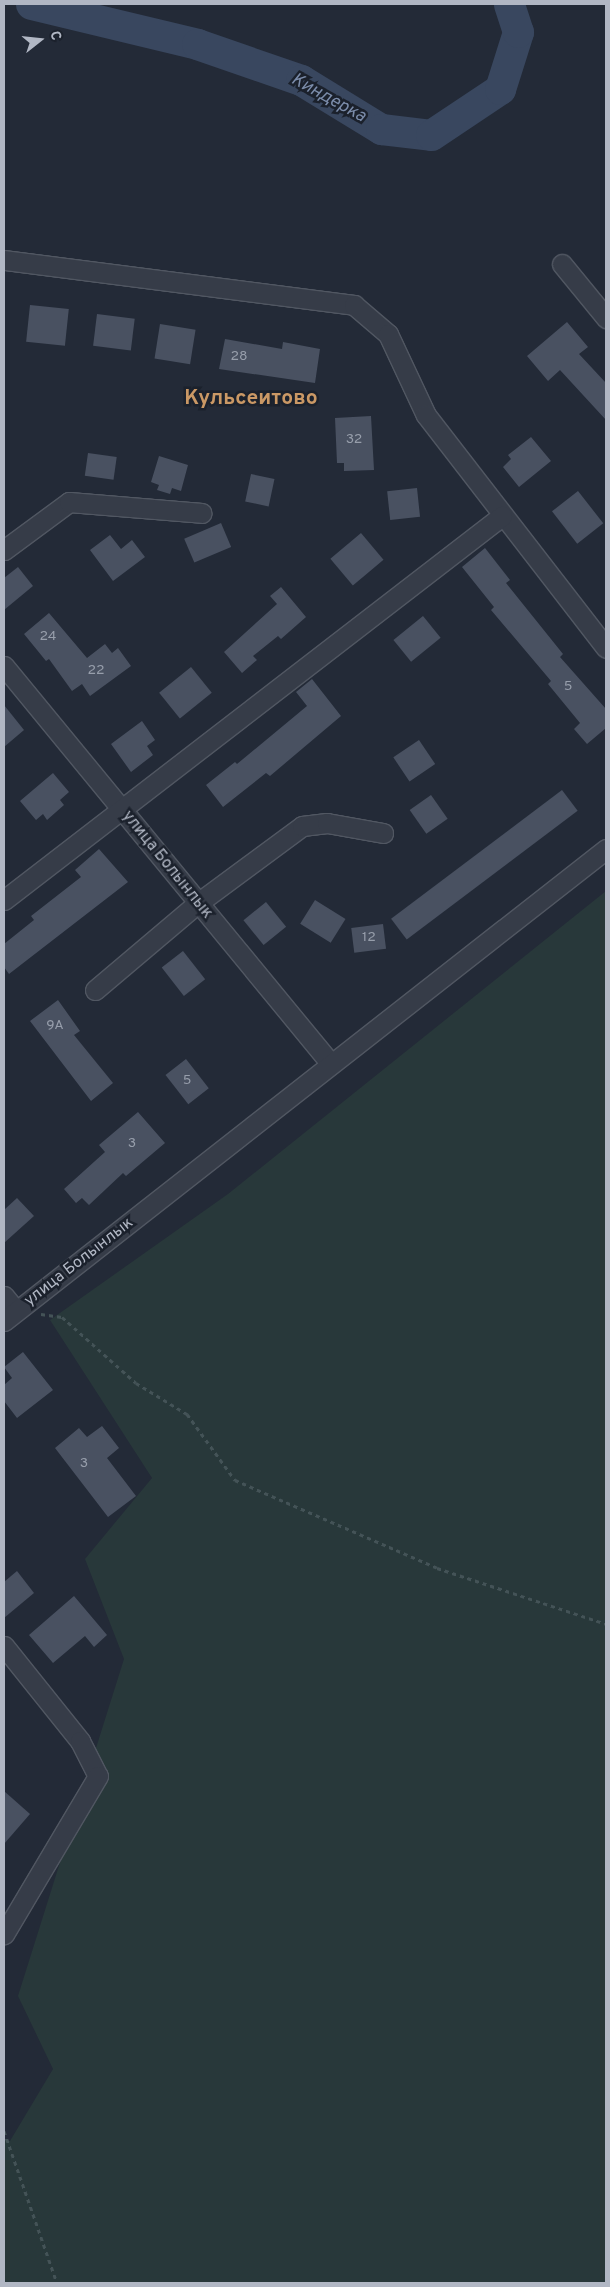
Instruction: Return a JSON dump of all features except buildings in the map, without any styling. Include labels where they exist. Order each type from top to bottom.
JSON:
[{"type":"street","points":[[4,260],[354,305],[388,334],[426,415],[502,516],[606,648]]},
{"type":"street","points":[[562,264],[606,318]]},
{"type":"street","points":[[4,550],[68,502],[202,513]]},
{"type":"street","points":[[4,900],[502,516]]},
{"type":"street","name":"улица Болынлык","points":[[4,666],[331,1064]]},
{"type":"street","points":[[96,990],[198,903],[302,826],[327,823],[383,833]]},
{"type":"street","name":"улица Болынлык","points":[[10,1316],[606,849]]},
{"type":"street","points":[[4,1296],[10,1316]]},
{"type":"street","points":[[4,1646],[80,1741],[98,1776],[4,1934]]},
{"type":"path","points":[[10,1316],[62,1317],[136,1383],[187,1414],[235,1480],[437,1568],[606,1624]]},
{"type":"path","points":[[4,2132],[57,2283]]},
{"type":"shaded area","points":[[606,891],[606,2283],[4,2283],[4,2140],[10,2141],[53,2069],[18,1996],[124,1659],[85,1559],[152,1478],[50,1320],[228,1194]]},
{"type":"waterway","name":"Киндерка","points":[[31,4],[197,44],[301,80],[381,129],[431,135],[500,89],[518,32],[509,4]]},
{"type":"district","name":"Кульсеитово","points":[[251,399]]}]
